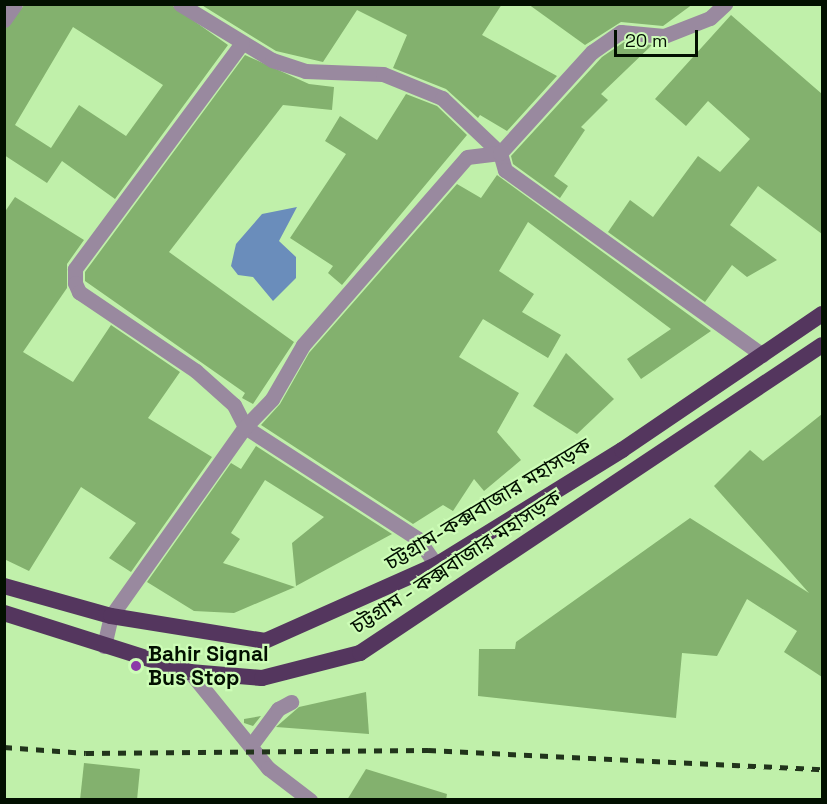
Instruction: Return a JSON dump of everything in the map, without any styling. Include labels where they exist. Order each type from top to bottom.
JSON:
[{"type":"highway","name":"চট্টগ্রাম-কক্সবাজার মহাসড়ক","points":[[4,586],[111,616],[265,641],[436,565],[822,314]]},
{"type":"highway","name":"চট্টগ্রাম - কক্সবাজার মহাসড়ক","points":[[4,614],[190,672],[262,678],[360,653],[822,345]]},
{"type":"street","points":[[4,20],[15,4]]},
{"type":"street","points":[[180,4],[242,43],[305,71],[384,74],[442,98],[500,153],[506,170],[762,355]]},
{"type":"street","points":[[104,646],[111,616],[245,427],[272,399],[303,345],[344,293],[398,240],[467,157],[500,153],[585,58],[621,32],[664,36],[710,18],[725,4]]},
{"type":"street","points":[[242,43],[75,269],[75,283],[79,292],[196,371],[234,405],[245,427],[418,539],[436,565]]},
{"type":"street","points":[[190,672],[281,780],[310,800]]},
{"type":"street","points":[[252,744],[278,709],[291,702]]},
{"type":"water","points":[[297,207],[279,241],[296,257],[296,278],[273,301],[253,277],[238,275],[231,266],[236,244],[262,214]]},
{"type":"building","points":[[25,4],[170,4],[228,45],[115,199],[62,161],[47,183],[4,155],[4,30]],"holes":[[[73,27],[163,85],[126,136],[79,105],[51,148],[15,125]]]},
{"type":"building","points":[[200,4],[502,4],[482,35],[557,76],[507,131],[480,115],[478,118],[446,89],[393,68],[407,35],[357,10],[323,62],[276,51]]},
{"type":"building","points":[[528,4],[693,4],[663,26],[621,22],[585,45]]},
{"type":"building","points":[[731,15],[822,94],[822,234],[758,186],[730,225],[777,260],[747,277],[732,265],[705,302],[608,232],[630,200],[653,217],[698,156],[720,172],[750,139],[708,101],[686,126],[655,99]]},
{"type":"building","points":[[624,42],[652,45],[601,94],[608,100],[581,127],[585,130],[554,176],[568,186],[560,198],[513,164],[511,156],[602,57]]},
{"type":"building","points":[[245,55],[309,84],[334,87],[332,110],[283,105],[169,252],[294,342],[253,404],[242,398],[245,393],[85,281],[85,272]]},
{"type":"building","points":[[406,94],[437,106],[467,135],[342,285],[328,273],[333,266],[290,238],[346,154],[325,141],[340,116],[377,140]]},
{"type":"building","points":[[497,175],[711,331],[641,379],[627,359],[671,329],[528,222],[499,271],[534,294],[522,312],[561,335],[548,358],[483,319],[459,357],[519,393],[497,432],[521,460],[484,491],[474,479],[453,511],[443,505],[413,524],[261,425],[280,404],[309,353],[457,184],[481,198]]},
{"type":"building","points":[[15,197],[84,240],[67,264],[67,288],[23,352],[73,382],[111,325],[180,372],[148,418],[212,457],[131,572],[109,558],[136,523],[81,487],[29,571],[4,559],[4,213]]},
{"type":"building","points":[[566,353],[614,399],[577,434],[533,406]]},
{"type":"building","points":[[822,414],[822,677],[784,652],[797,631],[747,599],[717,656],[682,653],[676,718],[478,696],[479,649],[515,649],[516,642],[690,518],[809,593],[714,486],[750,450],[763,461]]},
{"type":"building","points":[[256,446],[392,534],[296,586],[292,543],[324,517],[265,480],[231,533],[240,539],[223,563],[295,587],[234,613],[194,611],[147,582],[231,463],[241,469]]},
{"type":"building","points":[[366,692],[369,734],[276,727],[299,707]]},
{"type":"building","points":[[261,716],[253,726],[244,723],[244,719]]},
{"type":"building","points":[[84,763],[140,769],[137,800],[80,800]]},
{"type":"building","points":[[366,769],[447,794],[446,800],[347,800]]},
{"type":"railway","points":[[4,747],[86,753],[428,750],[822,769]]},
{"type":"place","name":"Bahir Signal Bus Stop","points":[[136,666]]}]
